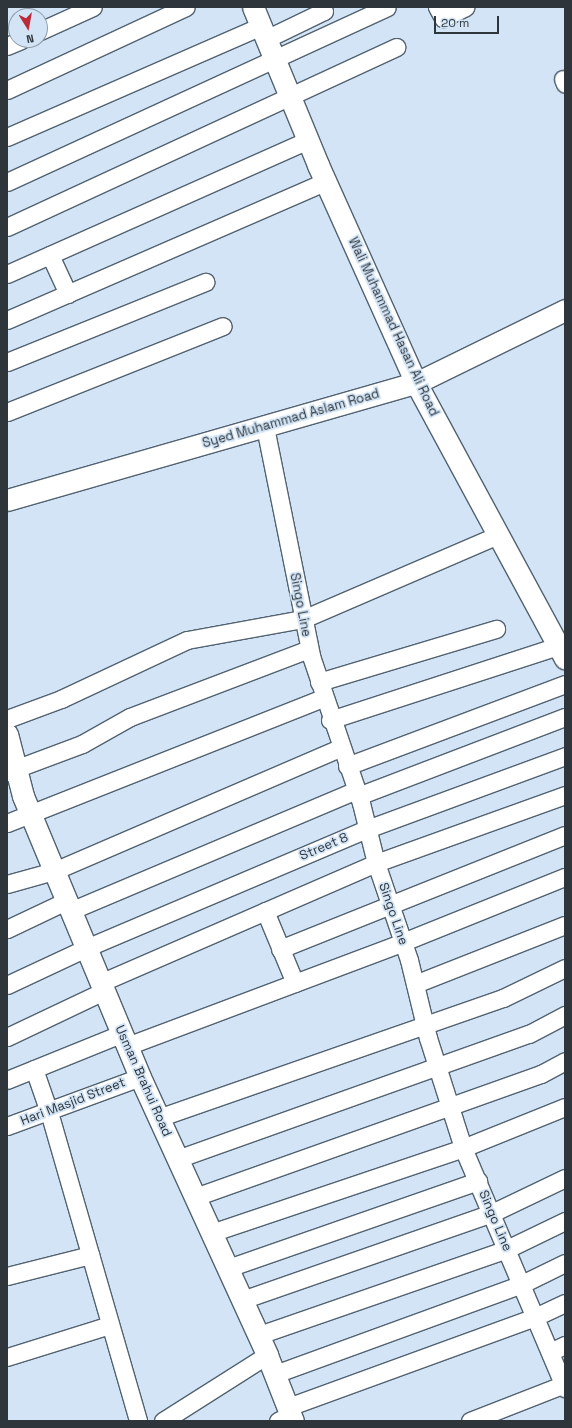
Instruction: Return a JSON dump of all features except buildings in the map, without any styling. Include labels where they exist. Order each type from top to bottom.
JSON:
[{"type":"street","points":[[48,27],[93,7]]},
{"type":"street","points":[[7,90],[186,7]]},
{"type":"street","name":"Wali Muhammad Hasan Ali Road","points":[[253,7],[326,182],[416,383],[562,652]]},
{"type":"street","points":[[7,137],[264,33],[324,11],[322,7]]},
{"type":"street","points":[[7,182],[275,60],[387,7]]},
{"type":"street","points":[[438,7],[443,18],[466,7]]},
{"type":"street","points":[[7,227],[290,98],[396,47]]},
{"type":"street","points":[[7,274],[308,140]]},
{"type":"street","points":[[7,320],[326,182]]},
{"type":"street","points":[[50,255],[68,294]]},
{"type":"street","points":[[7,362],[204,282]]},
{"type":"street","name":"Syed Muhammad Aslam Road","points":[[7,500],[416,383],[565,310]]},
{"type":"street","points":[[7,412],[223,326]]},
{"type":"street","name":"Singo Line","points":[[265,427],[309,649],[330,720],[357,793],[376,864],[403,942],[415,984],[424,1025],[437,1067],[463,1148],[492,1213],[535,1317],[558,1348],[565,1386]]},
{"type":"street","points":[[7,719],[61,699],[187,640],[303,619],[498,535]]},
{"type":"street","points":[[318,682],[496,628]]},
{"type":"street","points":[[11,770],[82,744],[130,717],[309,649]]},
{"type":"street","points":[[330,720],[562,652]]},
{"type":"street","points":[[347,766],[565,684]]},
{"type":"street","points":[[7,823],[30,812],[324,698]]},
{"type":"street","points":[[7,930],[357,793],[565,717]]},
{"type":"street","name":"Usman Brahui Road","points":[[7,734],[11,770],[30,812],[140,1077],[267,1355],[275,1374],[287,1416]]},
{"type":"street","points":[[7,884],[54,871],[340,748]]},
{"type":"street","name":"Street 8","points":[[7,985],[86,948],[367,829],[565,756]]},
{"type":"street","points":[[7,1038],[102,987],[265,911],[376,864],[565,795]]},
{"type":"street","points":[[280,950],[565,835]]},
{"type":"street","points":[[7,1080],[34,1069],[295,983],[403,942],[565,877]]},
{"type":"street","points":[[265,911],[295,983]]},
{"type":"street","points":[[415,984],[565,925]]},
{"type":"street","points":[[158,1118],[503,998],[565,968]]},
{"type":"street","points":[[177,1159],[529,1034],[565,1015]]},
{"type":"street","points":[[195,1197],[541,1074],[565,1061]]},
{"type":"street","points":[[34,1069],[49,1112],[138,1421]]},
{"type":"street","name":"Hari Masjid Street","points":[[8,1124],[49,1112],[140,1077]]},
{"type":"street","points":[[211,1233],[563,1114]]},
{"type":"street","points":[[242,1300],[492,1213],[565,1178]]},
{"type":"street","points":[[228,1268],[478,1181]]},
{"type":"street","points":[[258,1335],[507,1249],[565,1221]]},
{"type":"street","points":[[7,1276],[90,1255]]},
{"type":"street","points":[[275,1374],[522,1284],[565,1263]]},
{"type":"street","points":[[287,1416],[535,1317],[565,1303]]},
{"type":"street","points":[[7,1357],[110,1325]]},
{"type":"street","points":[[163,1421],[267,1355]]},
{"type":"street","points":[[470,1421],[506,1414],[565,1386]]}]
